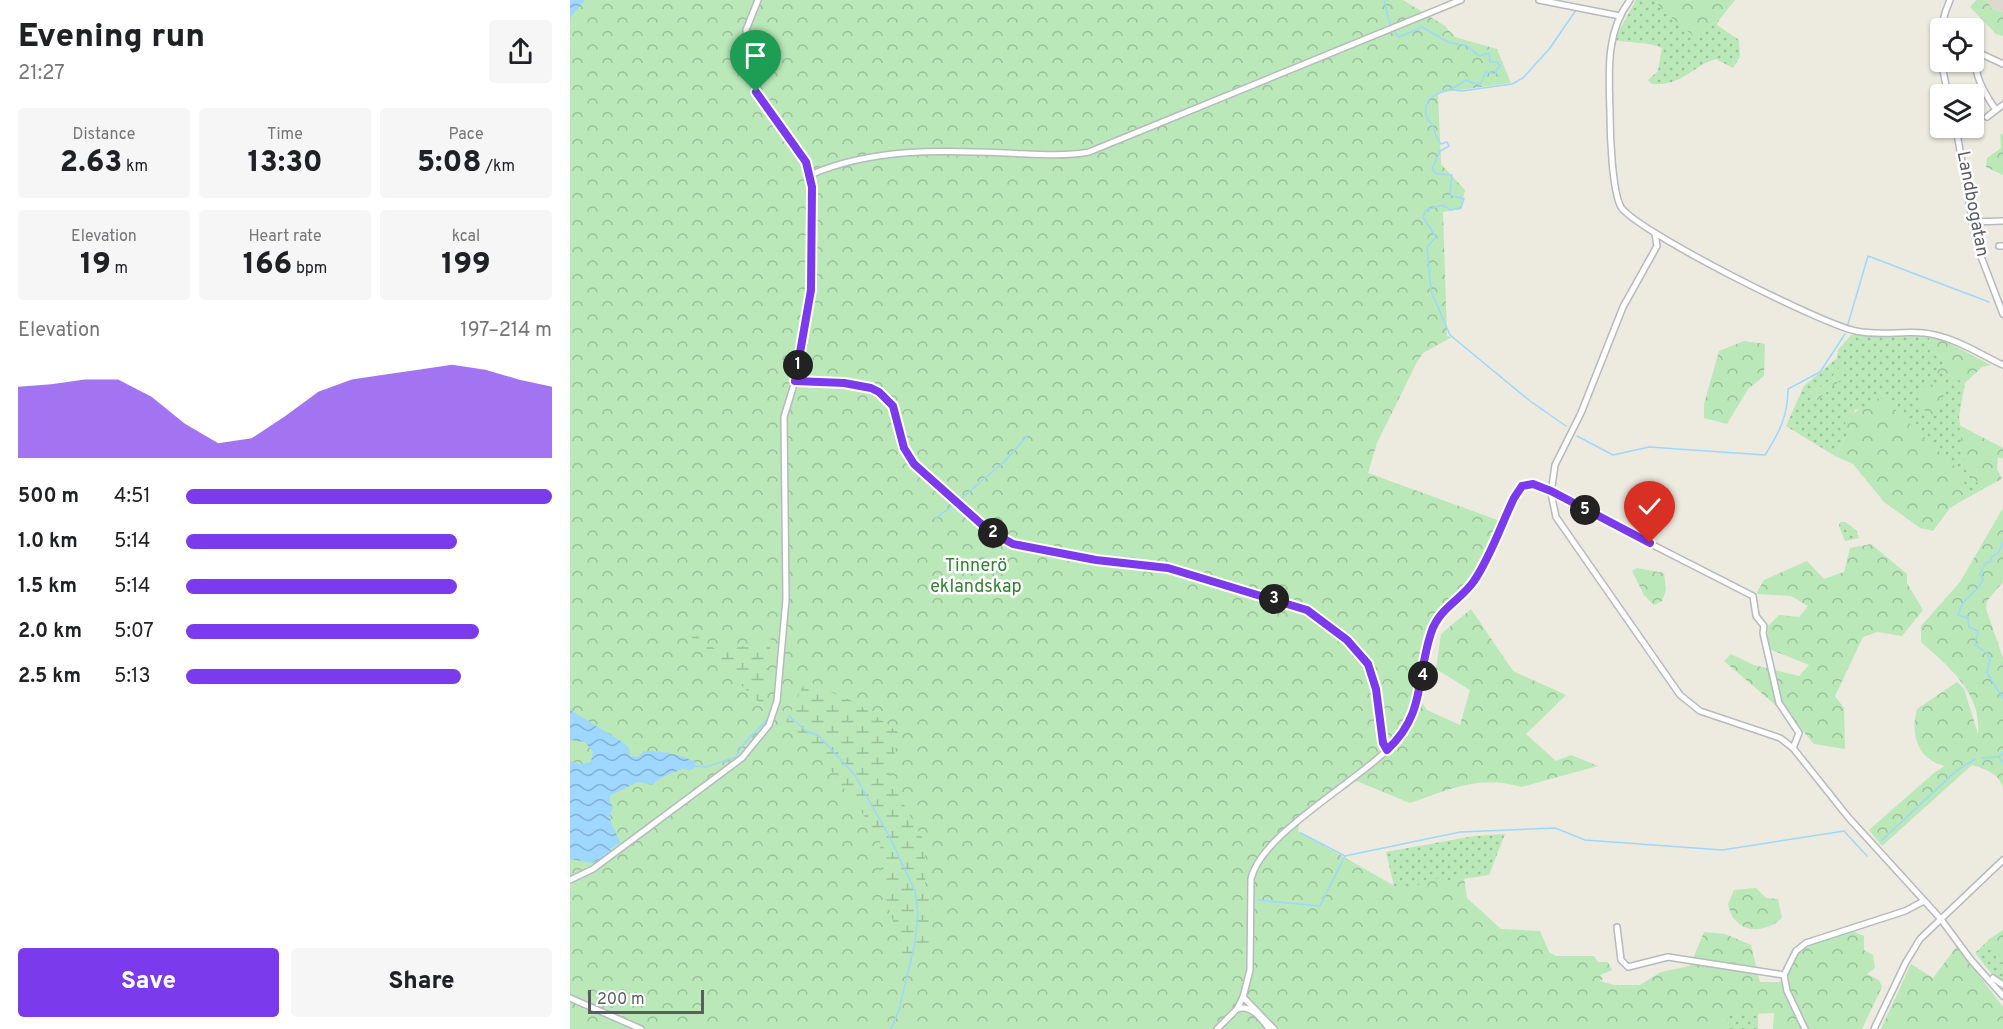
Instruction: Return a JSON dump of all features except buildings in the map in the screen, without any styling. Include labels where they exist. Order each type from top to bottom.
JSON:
[{"type":"street","points":[[570,880],[593,868],[734,765],[757,742],[772,719],[777,701],[786,598],[784,417],[795,381],[811,290],[810,175],[806,162],[756,92],[750,74],[746,30],[758,0]]},
{"type":"street","points":[[810,175],[825,168],[908,151],[1062,155],[1089,152],[1461,0]]},
{"type":"street","points":[[1539,0],[1620,16]]},
{"type":"street","points":[[1630,0],[1620,16],[1611,41],[1609,94],[1616,195],[1624,211],[1655,234],[1754,287],[1838,326],[1857,332],[1924,333],[1945,338],[2003,366]]},
{"type":"street","points":[[1943,18],[1950,0]]},
{"type":"street","points":[[1984,54],[2003,64]]},
{"type":"street","points":[[1978,72],[1996,110]]},
{"type":"street","points":[[1986,117],[2003,105]]},
{"type":"street","name":"Landbogatan","points":[[1958,138],[1972,222],[1986,273],[2003,314]]},
{"type":"street","points":[[1972,222],[2003,221]]},
{"type":"street","points":[[1655,234],[1657,246],[1623,307],[1581,413],[1558,456],[1551,492],[1553,510],[1560,524],[1684,700],[1700,711],[1780,738],[1793,748],[1867,838],[1986,972],[2003,985]]},
{"type":"street","points":[[795,381],[844,383],[871,388],[879,392],[893,406],[904,448],[914,464],[988,530],[1013,544],[1096,560],[1168,568],[1307,610],[1347,640],[1368,664],[1374,676],[1383,743],[1387,750]]},
{"type":"street","points":[[1217,1029],[1238,1009],[1244,997],[1250,970],[1251,879],[1257,862],[1323,800],[1387,750],[1401,736],[1415,711],[1430,634],[1440,613],[1474,581],[1520,489],[1529,484],[1551,492],[1753,596],[1756,616],[1764,626],[1763,633],[1779,702],[1799,733],[1793,748]]},
{"type":"street","points":[[1874,1029],[1911,953],[1941,919],[2003,860]]},
{"type":"street","points":[[1805,1029],[1787,991],[1784,975],[1796,951],[1806,943],[1905,911],[1924,901]]},
{"type":"street","points":[[1941,919],[1971,960],[2003,995]]},
{"type":"street","points":[[1617,927],[1621,960],[1628,967],[1656,958],[1674,958],[1784,975]]},
{"type":"street","points":[[1244,997],[1272,1029]]},
{"type":"street","points":[[570,998],[641,1029]]},
{"type":"street","points":[[1238,1009],[1243,1007],[1250,1010],[1272,1029]]},
{"type":"shaded area","points":[[1986,0],[2003,0],[2003,12],[1992,9]]},
{"type":"green space","name":"Tinnerö eklandskap","points":[[570,0],[1403,0],[1445,26],[1455,37],[1497,49],[1511,83],[1438,93],[1441,164],[1465,190],[1461,209],[1443,212],[1447,336],[1452,337],[1423,353],[1417,362],[1377,443],[1368,473],[1503,522],[1476,578],[1441,612],[1428,643],[1419,698],[1427,710],[1460,725],[1470,690],[1436,669],[1441,634],[1471,609],[1513,671],[1566,695],[1526,734],[1556,761],[1571,755],[1598,766],[1521,787],[1492,782],[1464,785],[1410,803],[1354,780],[1300,820],[1298,831],[1407,893],[1427,879],[1443,878],[1445,881],[1464,877],[1467,898],[1501,929],[1540,931],[1549,952],[1556,956],[1594,956],[1598,962],[1608,962],[1612,970],[1600,975],[1603,979],[1600,981],[1614,985],[1640,985],[1661,972],[1690,966],[1704,932],[1725,934],[1751,945],[1760,982],[1781,982],[1803,1029],[1773,1029],[1774,1013],[1729,1015],[1725,1029],[570,1029]]},
{"type":"green space","points":[[1636,0],[1657,0],[1659,7],[1719,20],[1717,25],[1739,40],[1740,57],[1733,68],[1716,59],[1680,79],[1663,84],[1652,84],[1648,80],[1658,71],[1662,48],[1614,40]]},
{"type":"green space","points":[[1657,0],[1735,0],[1719,20],[1709,20],[1705,32],[1696,38],[1659,7]]},
{"type":"green space","points":[[1976,0],[1986,0],[1992,9],[2003,12],[2003,36],[1996,34],[1984,22],[1984,18],[1981,18],[1970,7]]},
{"type":"green space","points":[[2003,133],[2003,175],[1986,167],[1987,158],[2001,148],[2000,135]]},
{"type":"green space","points":[[1851,335],[1929,337],[1930,351],[1946,360],[1943,372],[1965,383],[1959,416],[1966,470],[1983,489],[1967,498],[1962,474],[1875,399],[1864,408],[1855,410],[1846,436],[1835,456],[1786,426],[1804,386],[1837,358],[1838,350]],"holes":[[[1843,364],[1840,380],[1810,407],[1812,389],[1824,386]]]},
{"type":"green space","points":[[1929,337],[1943,340],[1991,365],[1982,367],[1965,383],[1943,372],[1937,374],[1938,368],[1946,360],[1930,351]]},
{"type":"green space","points":[[1744,341],[1765,344],[1764,376],[1748,389],[1727,424],[1704,418],[1704,404],[1719,351]]},
{"type":"green space","points":[[1843,364],[1846,368],[1840,380],[1809,408],[1812,389],[1824,386]]},
{"type":"green space","points":[[1943,384],[1948,388],[1932,417],[1918,404],[1920,390],[1925,385]]},
{"type":"green space","points":[[1883,398],[1963,474],[1967,498],[1950,508],[1933,531],[1920,528],[1884,502],[1853,464],[1835,456],[1846,436],[1845,419],[1875,399]]},
{"type":"green space","points":[[1959,425],[2003,448],[2003,459],[1998,457],[1997,469],[2002,479],[1983,489],[1966,470]]},
{"type":"green space","points":[[2003,508],[2003,582],[1987,601],[1986,609],[2003,658],[2003,787],[1994,775],[1972,765],[1882,846],[1869,830],[1935,772],[1945,766],[1928,758],[1918,745],[1915,728],[1917,709],[1957,682],[1964,689],[1978,734],[1978,719],[1969,693],[1952,671],[1921,642],[1921,626],[1960,582]]},
{"type":"green space","points":[[1840,522],[1845,522],[1856,530],[1859,538],[1845,541],[1839,526]]},
{"type":"green space","points":[[1871,544],[1907,574],[1907,583],[1923,610],[1902,636],[1877,632],[1863,637],[1835,696],[1844,708],[1845,749],[1814,744],[1794,721],[1724,661],[1731,654],[1754,665],[1799,676],[1809,665],[1769,649],[1767,627],[1779,615],[1799,617],[1808,606],[1791,596],[1756,594],[1764,580],[1807,561],[1824,579],[1844,572],[1850,548]]},
{"type":"green space","points":[[1637,568],[1664,573],[1666,590],[1662,601],[1654,605],[1644,595],[1632,571]]},
{"type":"green space","points":[[693,633],[719,652],[771,639],[764,707],[688,634]]},
{"type":"green space","points":[[808,675],[816,689],[850,700],[899,733],[889,777],[925,843],[925,886],[932,908],[930,941],[925,947],[924,956],[903,955],[881,881],[880,838],[812,744],[786,722]]},
{"type":"green space","points":[[1505,834],[1489,875],[1425,885],[1405,933],[1386,852],[1474,836]]},
{"type":"green space","points":[[1756,888],[1766,898],[1778,899],[1782,918],[1766,927],[1750,929],[1736,921],[1728,904],[1734,890]]},
{"type":"green space","points":[[2003,930],[2003,965],[1989,948],[1991,938]]},
{"type":"green space","points":[[1852,931],[1864,936],[1864,950],[1873,955],[1875,968],[1867,974],[1879,980],[1882,987],[1862,1029],[1808,1029],[1789,993],[1786,981],[1787,969],[1799,952],[1809,946]]},
{"type":"green space","points":[[1991,938],[1989,948],[2003,965],[2003,981],[1995,978],[1975,953]]},
{"type":"green space","points":[[1957,946],[2003,1007],[2003,1029],[1881,1029],[1911,964],[1933,978]]},
{"type":"green space","points":[[1758,1013],[1758,1029],[1725,1029],[1728,1015]]},
{"type":"water","points":[[570,0],[585,0],[570,18]]},
{"type":"water","points":[[570,710],[624,743],[629,748],[630,756],[638,757],[644,751],[658,752],[677,755],[696,762],[693,769],[688,771],[686,768],[673,773],[653,785],[638,782],[611,795],[609,799],[613,808],[610,818],[620,843],[610,849],[612,853],[593,863],[570,859],[570,761],[580,764],[591,762],[593,752],[585,742],[570,740]]},
{"type":"waterway","points":[[1384,0],[1390,24]]},
{"type":"waterway","points":[[1453,90],[1462,91],[1512,84],[1523,78],[1550,48],[1576,10]]},
{"type":"waterway","points":[[1395,32],[1399,37],[1422,27],[1448,42],[1467,46],[1479,56],[1489,53],[1490,62],[1497,62],[1500,66],[1496,74],[1486,72],[1480,85],[1465,80],[1434,96],[1426,106],[1427,118],[1438,140],[1441,144],[1447,142],[1449,146],[1440,151],[1432,169],[1437,174],[1452,175],[1450,195],[1464,199],[1461,208],[1451,210],[1442,205],[1426,210],[1423,217],[1436,237],[1427,247],[1431,291],[1450,335],[1530,401],[1566,426]]},
{"type":"waterway","points":[[1848,324],[1868,256],[1989,302]]},
{"type":"waterway","points":[[1577,436],[1613,455],[1649,447],[1765,455],[1782,424],[1788,389],[1820,372],[1845,334]]},
{"type":"waterway","points":[[959,500],[1003,463],[1027,436]]},
{"type":"waterway","points":[[935,519],[955,504]]},
{"type":"waterway","points":[[2003,542],[1999,552],[1986,563],[1980,574],[1983,579],[1963,603],[1958,615],[1968,618],[1969,627],[1978,631],[1975,645],[1987,653],[1990,659],[1987,673],[2003,698]]},
{"type":"waterway","points":[[788,715],[806,731],[819,736],[854,774],[888,834],[915,891],[918,913],[915,943],[899,1010],[891,1029]]},
{"type":"waterway","points":[[694,766],[706,767],[736,757],[747,740],[769,717]]},
{"type":"waterway","points":[[2003,752],[1999,757],[2003,763]]},
{"type":"waterway","points":[[1982,758],[1999,757]]},
{"type":"waterway","points":[[1881,841],[1956,771],[1975,759]]},
{"type":"waterway","points":[[1258,900],[1320,906],[1345,856],[1460,832],[1555,828],[1585,840],[1722,850],[1844,831],[1867,856]]},
{"type":"waterway","points":[[1301,833],[1345,856]]},
{"type":"route","points":[[756,92],[806,162],[812,187],[811,290],[795,381],[844,383],[871,388],[879,392],[893,406],[904,448],[918,469],[988,530],[1013,544],[1096,560],[1168,568],[1307,610],[1347,640],[1368,664],[1374,676],[1383,743],[1387,750],[1407,728],[1415,711],[1430,634],[1440,613],[1474,581],[1522,486],[1533,484],[1551,491],[1650,543]]}]
